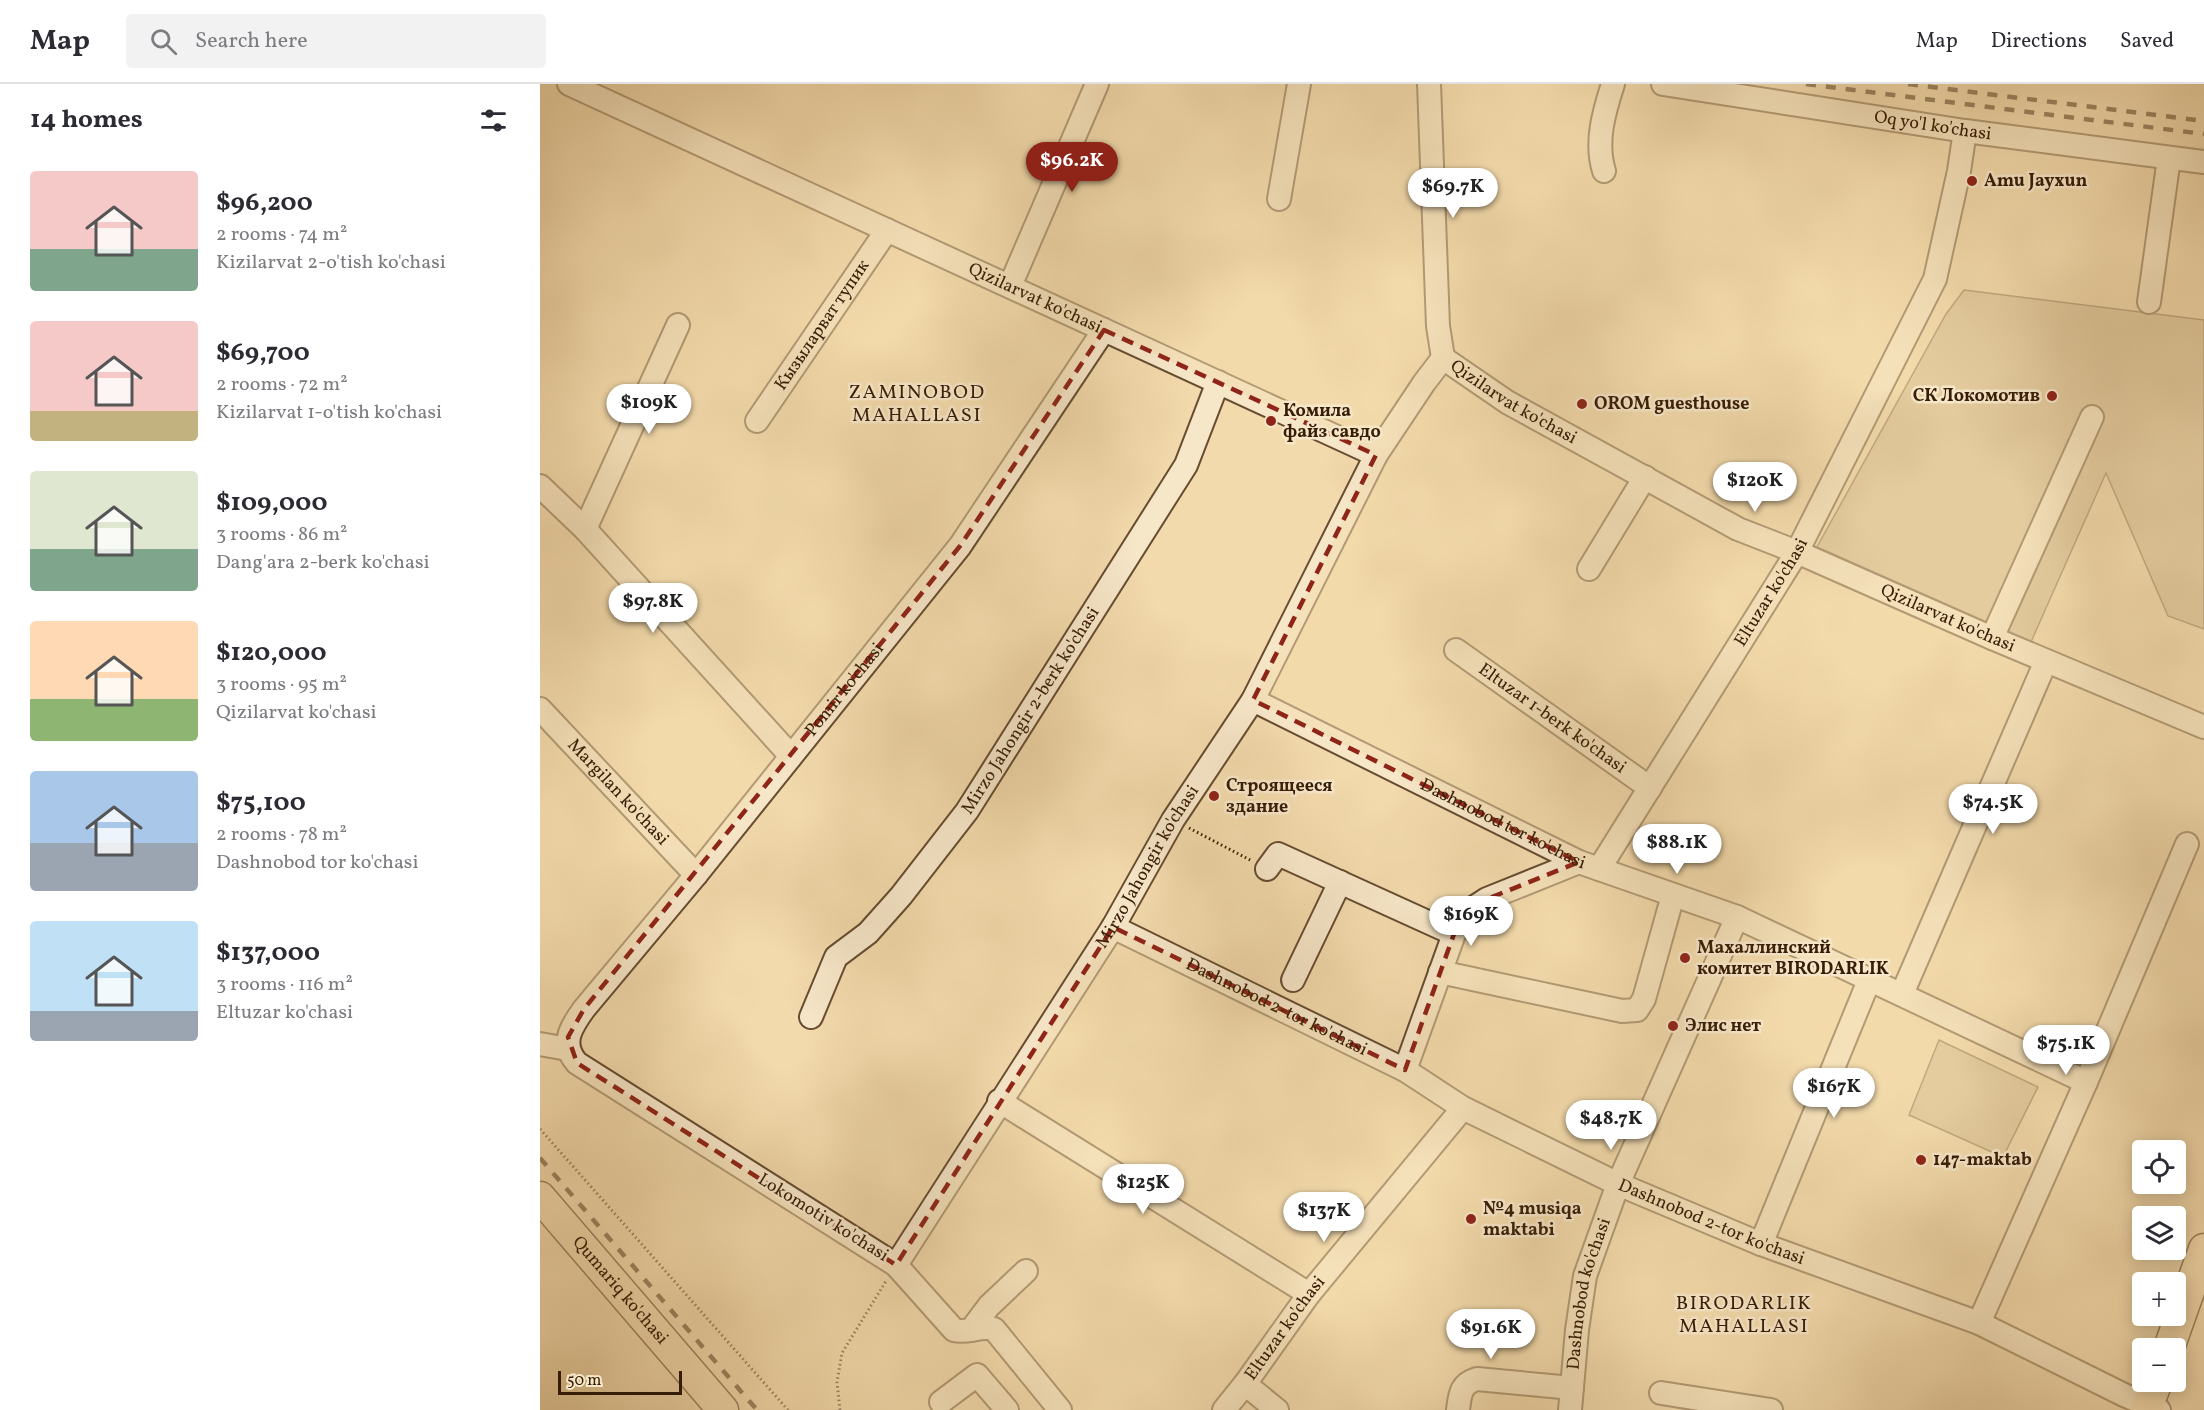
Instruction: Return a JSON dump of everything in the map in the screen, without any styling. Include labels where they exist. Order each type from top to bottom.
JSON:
[{"type":"main road","name":"Qumariq ko'chasi","points":[[540,1197],[723,1410]]},
{"type":"main road","name":"Qumariq ko'chasi","points":[[540,1219],[705,1410]]},
{"type":"main road","points":[[2173,1338],[2204,1249]]},
{"type":"main road","points":[[2185,1338],[2204,1286]]},
{"type":"street","name":"Qizilarvat ko'chasi","points":[[569,84],[1376,454],[1424,382],[1443,358],[1507,402],[1738,529],[1797,552],[1992,638],[2204,727]]},
{"type":"street","points":[[1010,286],[1097,84]]},
{"type":"street","points":[[1279,199],[1299,84]]},
{"type":"street","points":[[1429,84],[1438,326],[1443,358]]},
{"type":"street","points":[[1604,171],[1600,157],[1602,120],[1613,84]]},
{"type":"street","name":"Oq yo'l ko'chasi","points":[[1663,84],[1965,131],[2204,162]]},
{"type":"street","name":"Eltuzar ko'chasi","points":[[1589,866],[1650,788],[1797,552],[1935,279],[1959,171],[1965,131]]},
{"type":"street","points":[[2148,302],[2169,158]]},
{"type":"street","name":"Кызыларват тупик","points":[[757,422],[887,230]]},
{"type":"street","points":[[585,529],[678,325]]},
{"type":"street","name":"Pomir ko'chasi","points":[[568,1043],[573,1024],[584,1009],[696,875],[960,546],[1104,330]]},
{"type":"street","name":"Mirzo Jahongir 2-berk ko'chasi","points":[[811,1017],[836,957],[868,933],[901,897],[973,801],[1186,465],[1218,382]]},
{"type":"street","points":[[1992,638],[2092,417]]},
{"type":"street","name":"Mirzo Jahongir ko'chasi","points":[[896,1265],[999,1101],[1113,927],[1173,819],[1253,700],[1376,454]]},
{"type":"street","points":[[1589,569],[1645,477]]},
{"type":"street","points":[[540,486],[585,529],[792,756]]},
{"type":"street","name":"Eltuzar 1-berk ko'chasi","points":[[1456,650],[1650,788]]},
{"type":"street","points":[[1902,994],[2046,661]]},
{"type":"street","name":"Dashnobod tor ko'chasi","points":[[1253,700],[1589,866],[1737,917],[2086,1082]]},
{"type":"street","name":"Margilan ko'chasi","points":[[540,709],[696,875]]},
{"type":"street","points":[[1979,1323],[2086,1082],[2187,844]]},
{"type":"street","points":[[1267,869],[1278,854],[1454,934]]},
{"type":"street","points":[[1405,1070],[1454,934],[1467,912],[1487,899],[1589,866]]},
{"type":"street","points":[[1293,980],[1340,882]]},
{"type":"street","points":[[1440,972],[1622,1011],[1637,1010],[1644,999],[1673,895]]},
{"type":"street","name":"Dashnobod ko'chasi","points":[[1570,1410],[1585,1275],[1618,1184],[1737,917]]},
{"type":"street","name":"Dashnobod 2-tor ko'chasi","points":[[1113,927],[1405,1070],[1463,1108],[1618,1184],[1761,1244],[1979,1323],[2124,1395],[2154,1403]]},
{"type":"street","points":[[1761,1244],[1870,978]]},
{"type":"street","points":[[540,1044],[568,1043]]},
{"type":"street","name":"Lokomotiv ko'chasi","points":[[568,1043],[578,1062],[896,1265],[954,1330],[959,1332],[988,1327],[994,1329],[1060,1410]]},
{"type":"street","points":[[999,1101],[1309,1294]]},
{"type":"street","name":"Eltuzar ko'chasi","points":[[1224,1410],[1309,1294],[1463,1108]]},
{"type":"street","points":[[971,1330],[989,1306],[1026,1271]]},
{"type":"street","points":[[941,1402],[977,1375],[1007,1410]]},
{"type":"street","points":[[1458,1410],[1461,1390],[1468,1382],[1477,1379],[1572,1388]]},
{"type":"street","points":[[1245,1384],[1277,1410]]},
{"type":"street","points":[[1661,1394],[1771,1410]]},
{"type":"path","points":[[1173,819],[1267,869]]},
{"type":"path","points":[[540,1129],[789,1410]]},
{"type":"path","points":[[840,1410],[837,1382],[842,1353],[896,1265]]},
{"type":"highlighted area","points":[[1104,330],[1376,455],[1253,700],[1579,862],[1487,899],[1467,912],[1454,934],[1405,1070],[1113,927],[896,1265],[577,1063],[568,1037],[584,1009],[960,546]]},
{"type":"shaded area","name":"СК Локомотив","points":[[1964,290],[2204,320],[2204,629],[2168,616],[2106,473],[2031,642],[1817,547],[1946,314]]},
{"type":"shaded area","points":[[1939,1040],[2038,1087],[2003,1157],[1909,1115]]},
{"type":"railway","points":[[1806,84],[2204,134]]},
{"type":"railway","points":[[1908,84],[2204,121]]},
{"type":"railway","points":[[540,1158],[757,1410]]},
{"type":"place","name":"Amu Jayxun","points":[[1972,181]]},
{"type":"place","name":"СК Локомотив","points":[[2052,396]]},
{"type":"place","name":"OROM guesthouse","points":[[1582,404]]},
{"type":"place","name":"Комила файз савдо","points":[[1271,421]]},
{"type":"place","name":"Строящееся здание","points":[[1214,796]]},
{"type":"place","name":"Махаллинский комитет BIRODARLIK","points":[[1685,958]]},
{"type":"place","name":"Элис нет","points":[[1673,1026]]},
{"type":"place","name":"147-maktab","points":[[1921,1160]]},
{"type":"place","name":"№4 musiqa maktabi","points":[[1471,1219]]},
{"type":"district","name":"ZAMINOBOD MAHALLASI","points":[[917,404]]},
{"type":"district","name":"BIRODARLIK MAHALLASI","points":[[1744,1316]]}]
